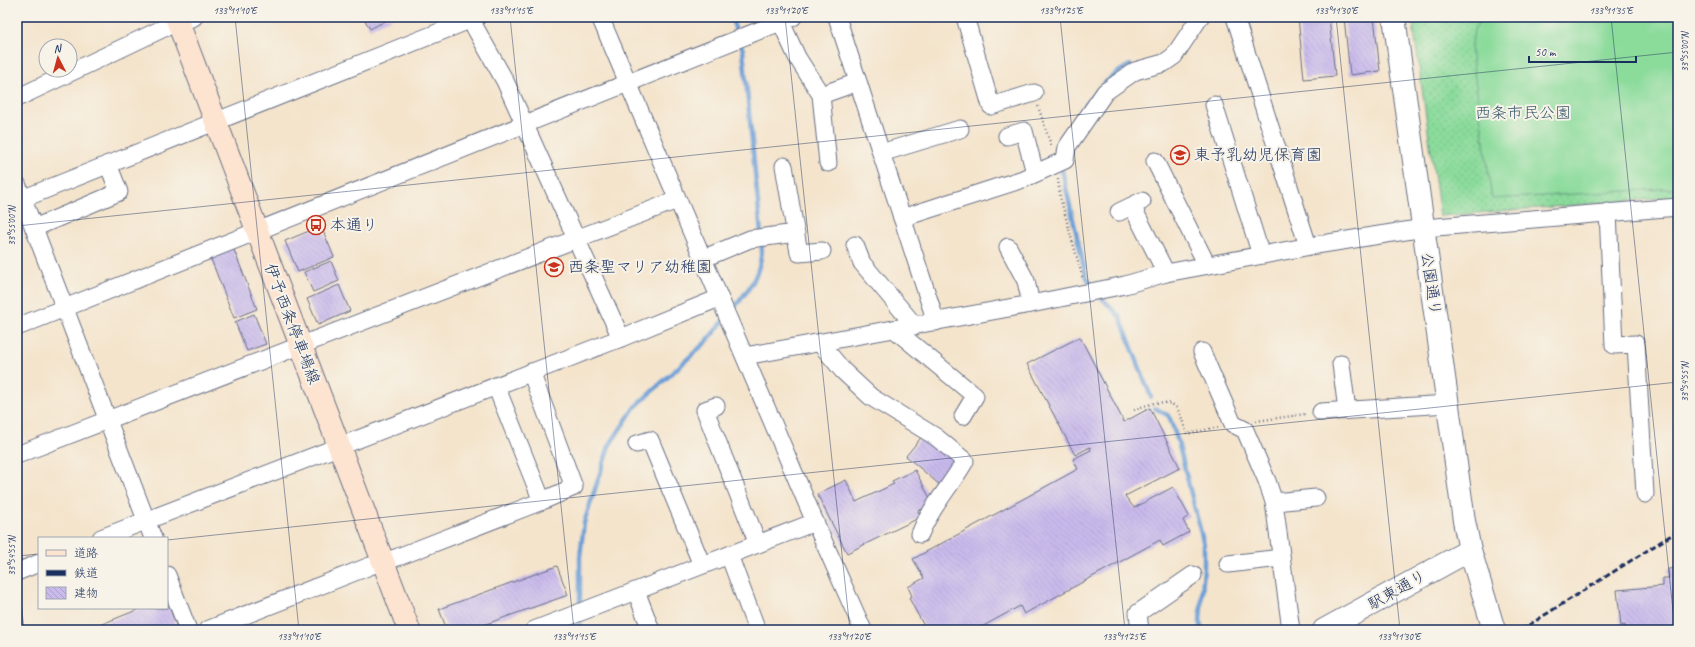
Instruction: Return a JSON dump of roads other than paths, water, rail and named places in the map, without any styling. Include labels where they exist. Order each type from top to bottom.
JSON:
[{"type":"main road","name":"伊予西条停車場線","points":[[183,19],[214,122],[409,630]]},
{"type":"street","points":[[600,17],[702,259],[863,630]]},
{"type":"street","points":[[837,17],[936,322]]},
{"type":"street","points":[[965,17],[990,106],[1034,93]]},
{"type":"street","points":[[902,218],[1023,179],[1060,162],[1067,147],[1105,92],[1135,71],[1164,63],[1174,56],[1200,17]]},
{"type":"street","points":[[1235,17],[1308,246]]},
{"type":"street","name":"公園通り","points":[[1394,17],[1470,550],[1494,630]]},
{"type":"street","points":[[153,537],[34,228],[19,194],[108,164],[472,18],[505,81],[621,338]]},
{"type":"street","points":[[17,98],[183,19]]},
{"type":"street","points":[[17,327],[787,19],[797,57],[821,95],[828,163]]},
{"type":"street","points":[[821,95],[858,82]]},
{"type":"street","points":[[1214,105],[1261,255]]},
{"type":"street","points":[[881,153],[960,129]]},
{"type":"street","points":[[1007,136],[1024,131],[1035,173]]},
{"type":"street","points":[[1155,161],[1207,265]]},
{"type":"street","points":[[34,228],[119,192],[108,164]]},
{"type":"street","points":[[783,166],[799,253],[822,251]]},
{"type":"street","points":[[17,455],[301,347],[677,200]]},
{"type":"street","points":[[1131,206],[1166,273]]},
{"type":"street","points":[[745,356],[894,330],[1093,292],[1166,273],[1308,246],[1424,228],[1678,207]]},
{"type":"street","points":[[1608,212],[1614,345],[1636,344],[1645,494]]},
{"type":"street","points":[[702,259],[750,239],[796,233]]},
{"type":"street","points":[[854,244],[862,263],[915,326]]},
{"type":"street","points":[[1008,247],[1026,280],[1031,304]]},
{"type":"street","points":[[104,537],[621,338],[719,298]]},
{"type":"street","points":[[894,330],[975,396],[963,416]]},
{"type":"street","points":[[820,343],[843,371],[871,397],[936,437],[965,461],[952,483],[928,516],[920,534]]},
{"type":"street","points":[[1202,352],[1233,424],[1246,430],[1274,502],[1291,630]]},
{"type":"street","points":[[1341,364],[1347,410]]},
{"type":"street","points":[[207,630],[542,501],[574,487],[531,372]]},
{"type":"street","points":[[496,386],[542,501]]},
{"type":"street","points":[[1321,412],[1448,404]]},
{"type":"street","points":[[716,406],[705,410],[758,544]]},
{"type":"street","points":[[637,444],[650,440],[702,566]]},
{"type":"street","points":[[1274,502],[1316,498]]},
{"type":"street","points":[[534,630],[815,522]]},
{"type":"street","name":"駅東通り","points":[[1324,630],[1470,550]]},
{"type":"street","points":[[729,555],[757,630]]},
{"type":"street","points":[[1228,564],[1281,558]]},
{"type":"street","points":[[17,572],[38,563]]},
{"type":"street","points":[[1140,630],[1138,613],[1193,575]]},
{"type":"street","points":[[168,578],[188,630]]},
{"type":"street","points":[[636,591],[651,630]]},
{"type":"waterway","points":[[731,17],[743,50],[761,234]]},
{"type":"waterway","points":[[1059,147],[1061,141],[1091,98],[1108,80],[1130,65]]},
{"type":"waterway","points":[[1061,166],[1086,276],[1093,288]]},
{"type":"waterway","points":[[730,313],[749,289],[754,280],[760,263],[762,241]]},
{"type":"waterway","points":[[1099,295],[1120,317],[1151,397]]},
{"type":"waterway","points":[[580,609],[580,557],[584,523],[609,446],[634,408],[706,342],[724,320]]},
{"type":"waterway","points":[[1155,408],[1169,416],[1178,442],[1204,545],[1200,621],[1202,630]]},
{"type":"waterway","points":[[579,630],[580,616]]},
{"type":"railway","points":[[1521,630],[1678,531]]},
{"type":"place","name":"東予乳幼児保育園","points":[[1180,155]]},
{"type":"place","name":"本通り","points":[[316,225]]},
{"type":"place","name":"西条聖マリア幼稚園","points":[[554,267]]},
{"type":"park label","name":"西条市民公園","points":[[1523,113]]}]
